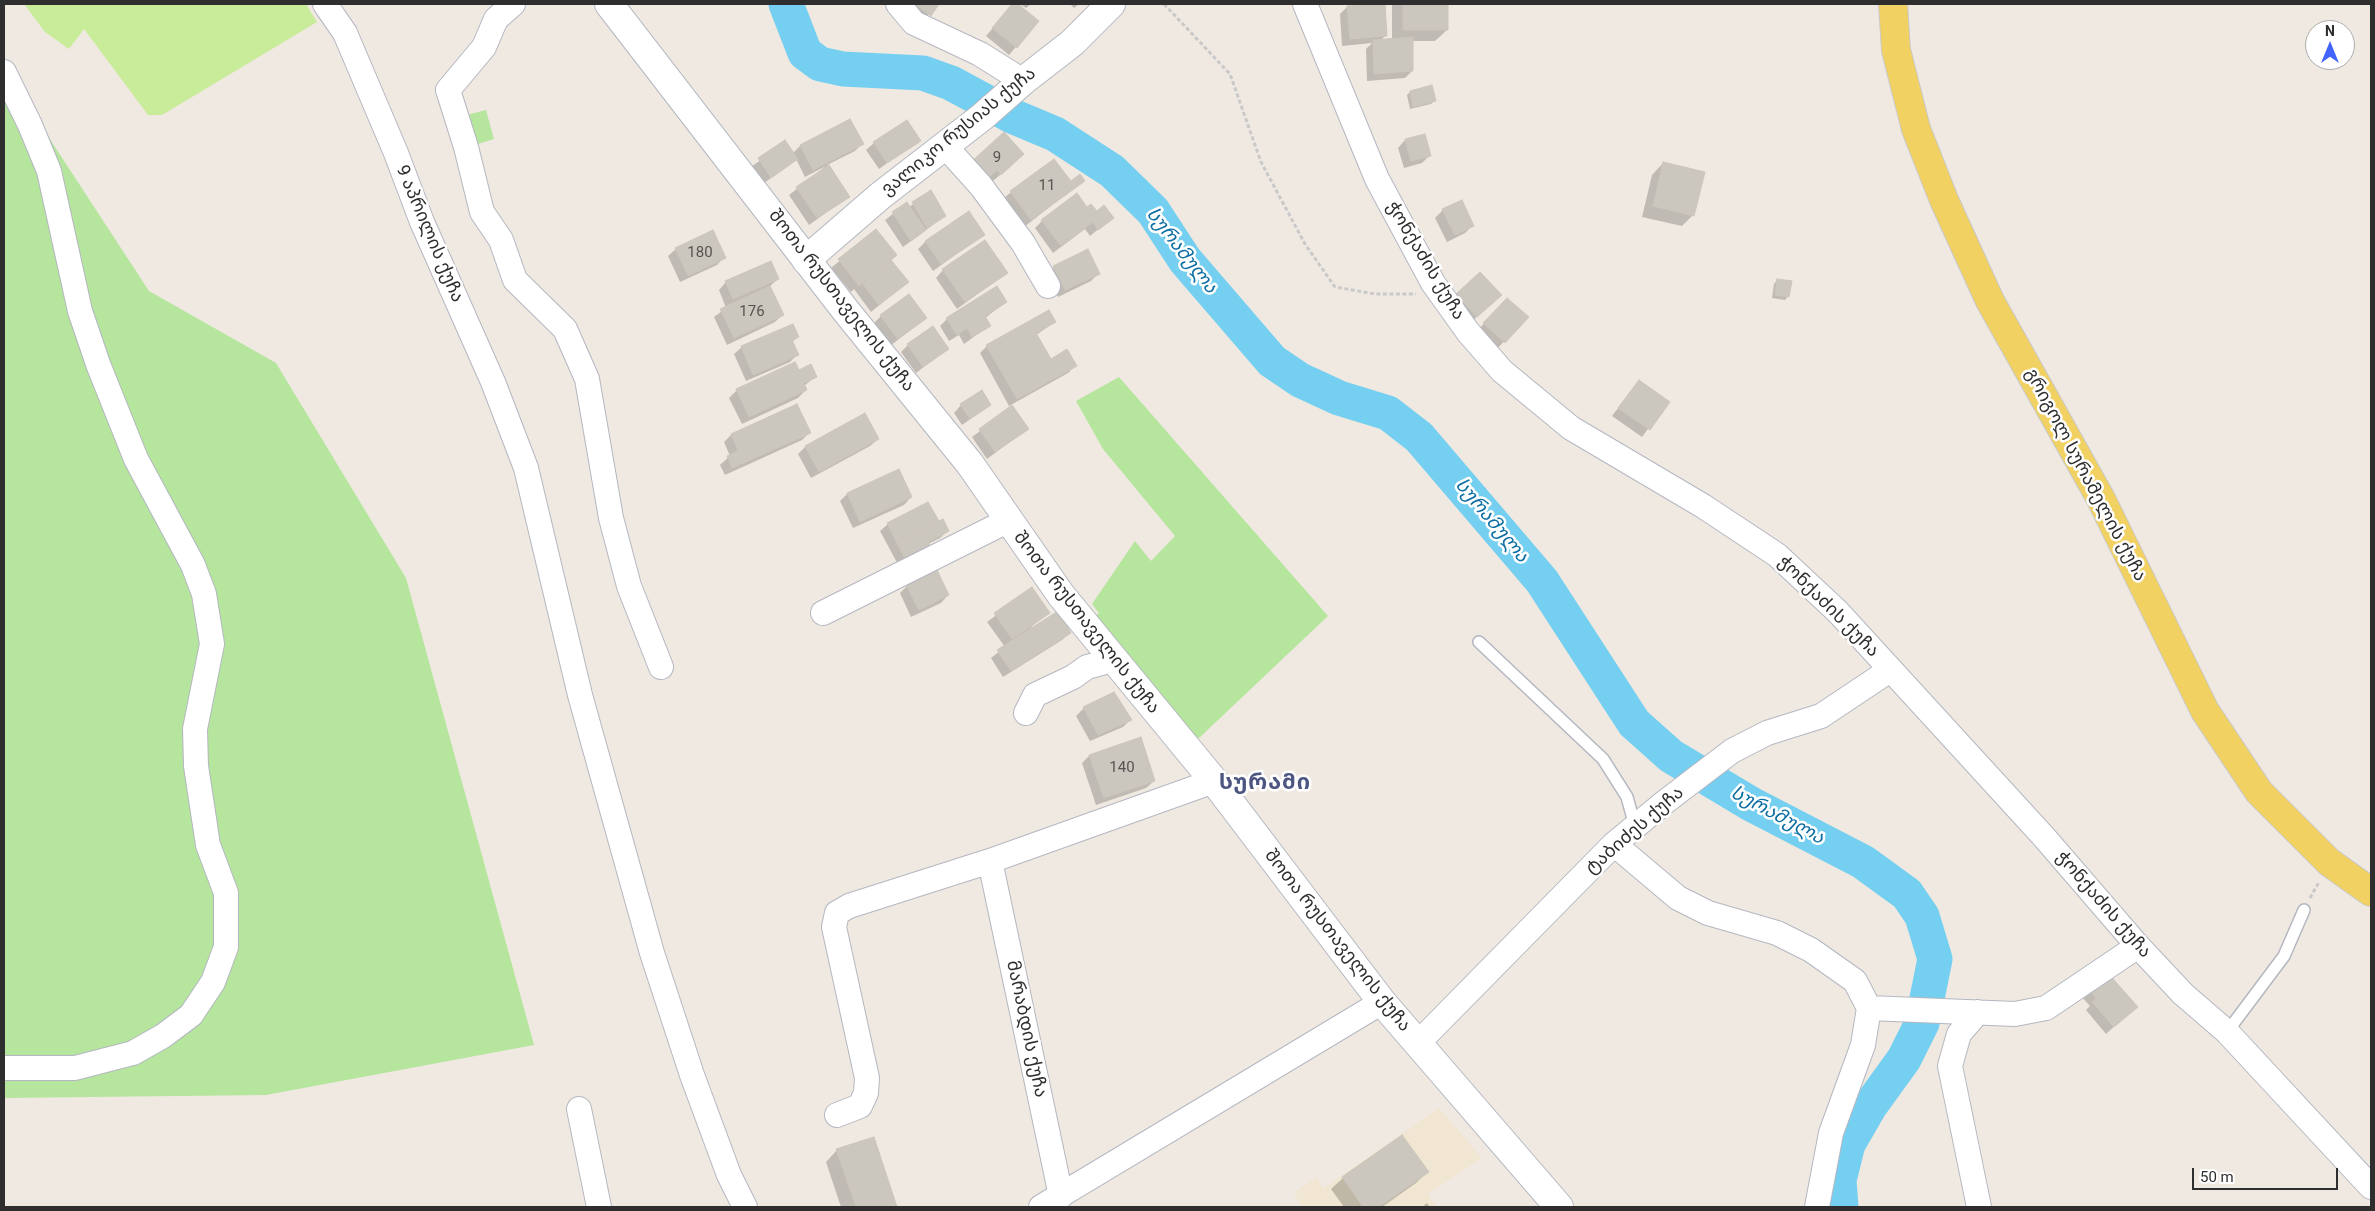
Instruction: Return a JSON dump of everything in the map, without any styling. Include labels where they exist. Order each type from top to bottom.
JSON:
[{"type":"main road","name":"გრიგოლ სურამელის ქუჩა","points":[[1892,4],[1896,50],[1916,129],[1944,200],[1990,300],[2101,499],[2206,710],[2259,792],[2329,862],[2371,892]]},
{"type":"street","name":"9 აპრილის ქუჩა","points":[[325,4],[345,33],[396,153],[422,222],[493,382],[526,468],[580,695],[652,954],[692,1075],[729,1175],[745,1207]]},
{"type":"street","points":[[513,4],[496,19],[484,47],[448,90],[466,147],[482,212],[501,240],[515,280],[565,329],[587,379],[611,518],[629,586],[661,667]]},
{"type":"street","name":"შოთა რუსთაველის ქუჩა","points":[[609,4],[806,260],[970,464],[1007,521],[1060,595],[1214,781],[1382,1002],[1558,1207]]},
{"type":"street","points":[[898,4],[914,23],[980,54],[1019,84]]},
{"type":"street","name":"ვალიკო რუსიას ქუჩა","points":[[806,260],[880,196],[982,117],[1019,84],[1072,43],[1111,4]]},
{"type":"street","name":"ჭონქაძის ქუჩა","points":[[1305,4],[1377,179],[1433,283],[1468,332],[1502,371],[1571,428],[1703,506],[1777,556],[1838,612],[2044,837],[2138,946],[2183,994],[2226,1032],[2371,1187]]},
{"type":"street","points":[[4,72],[30,125],[48,171],[80,311],[98,364],[136,459],[193,565],[204,594],[212,644],[195,729],[196,766],[208,846],[226,893],[226,947],[213,982],[191,1015],[163,1036],[133,1053],[75,1068],[4,1068]]},
{"type":"street","points":[[945,146],[981,186],[1012,229],[1048,286]]},
{"type":"street","points":[[823,613],[1007,521]]},
{"type":"street","points":[[1026,714],[1035,695],[1073,677],[1087,667],[1113,660]]},
{"type":"street","name":"ტაბიძეს ქუჩა","points":[[1417,1044],[1614,844],[1665,802],[1732,751],[1768,733],[1821,716],[1890,670]]},
{"type":"street","points":[[837,1115],[860,1106],[866,1093],[867,1078],[834,926],[837,913],[849,906],[990,861],[1214,781]]},
{"type":"street","points":[[1614,844],[1678,898],[1708,913],[1777,933],[1812,950],[1854,981],[1869,1008],[1863,1045],[1831,1133],[1817,1207]]},
{"type":"street","name":"მარაბდის ქუჩა","points":[[990,861],[1051,1202]]},
{"type":"street","points":[[1869,1008],[2015,1014],[2046,1008],[2138,946]]},
{"type":"street","points":[[1051,1202],[1382,1002]]},
{"type":"street","points":[[1969,1012],[1958,1034],[1950,1066],[1980,1207]]},
{"type":"street","points":[[580,1109],[599,1207]]},
{"type":"lane","points":[[1479,642],[1604,759],[1627,797],[1635,826]]},
{"type":"lane","points":[[2226,1032],[2284,956],[2304,910]]},
{"type":"path","points":[[1164,4],[1230,74],[1261,162],[1304,244],[1335,287],[1375,294],[1422,294],[1433,283]]},
{"type":"path","points":[[2304,910],[2329,862]]},
{"type":"shaded area","points":[[1439,1108],[1482,1158],[1428,1194],[1437,1207],[1302,1207],[1294,1193],[1316,1177],[1324,1188]]},
{"type":"green space","points":[[24,4],[306,4],[317,22],[162,115],[148,115],[84,29],[69,49],[45,32]]},
{"type":"green space","points":[[4,60],[53,144],[149,291],[276,363],[406,578],[534,1045],[266,1095],[4,1098]]},
{"type":"green space","points":[[486,110],[494,139],[471,146],[463,116]]},
{"type":"green space","points":[[1119,377],[1328,616],[1199,738],[1179,733],[1085,626],[1099,613],[1092,604],[1135,541],[1151,561],[1175,536],[1103,449],[1076,401]]},
{"type":"building","points":[[915,4],[939,4],[931,16]]},
{"type":"building","points":[[1012,4],[1018,4],[1039,21],[1017,48],[992,28]]},
{"type":"building","points":[[1385,4],[1387,36],[1350,39],[1347,6]]},
{"type":"building","points":[[1403,4],[1448,4],[1448,30],[1403,30]]},
{"type":"building","points":[[1413,37],[1413,71],[1374,74],[1373,40]]},
{"type":"building","points":[[1432,85],[1436,101],[1413,107],[1410,91]]},
{"type":"building","points":[[850,119],[864,144],[813,170],[800,145]]},
{"type":"building","points":[[907,120],[921,141],[887,163],[873,142]]},
{"type":"building","points":[[1004,132],[1024,154],[1001,175],[997,170],[987,179],[971,162]]},
{"type":"building","points":[[1425,134],[1431,156],[1411,161],[1405,139]]},
{"type":"building","points":[[785,140],[798,159],[771,178],[758,158]]},
{"type":"building","points":[[1054,159],[1071,181],[1080,174],[1085,181],[1031,220],[1010,191]]},
{"type":"building","points":[[1663,162],[1705,172],[1694,216],[1653,206]]},
{"type":"building","points":[[829,165],[850,197],[817,218],[796,187]]},
{"type":"building","points":[[931,190],[946,216],[927,228],[912,202]]},
{"type":"building","points":[[1077,193],[1087,207],[1091,204],[1097,211],[1104,205],[1114,218],[1098,230],[1093,222],[1061,246],[1041,220]]},
{"type":"building","points":[[1462,200],[1474,226],[1455,235],[1442,209]]},
{"type":"building","points":[[907,202],[926,230],[911,241],[892,212]]},
{"type":"building","points":[[969,211],[985,235],[941,264],[925,241]]},
{"type":"building","points":[[876,229],[897,255],[859,286],[838,259]]},
{"type":"building","points":[[713,230],[726,258],[688,276],[675,248]]},
{"type":"building","points":[[985,240],[1008,273],[965,302],[942,269]]},
{"type":"building","points":[[1088,249],[1100,274],[1065,290],[1053,266]]},
{"type":"building","points":[[891,260],[909,282],[879,305],[862,283]]},
{"type":"building","points":[[771,261],[779,279],[733,299],[725,281]]},
{"type":"building","points":[[1480,272],[1502,295],[1477,317],[1456,294]]},
{"type":"building","points":[[1777,279],[1792,281],[1789,297],[1775,295]]},
{"type":"building","points":[[770,286],[784,315],[734,338],[720,309]]},
{"type":"building","points":[[997,286],[1007,302],[985,316],[991,326],[972,337],[967,328],[957,335],[946,318]]},
{"type":"building","points":[[909,294],[927,318],[898,339],[880,315]]},
{"type":"building","points":[[1507,298],[1529,317],[1505,343],[1483,323]]},
{"type":"building","points":[[1049,310],[1056,322],[1036,333],[1051,359],[1067,349],[1077,366],[1017,399],[986,345]]},
{"type":"building","points":[[793,324],[799,337],[792,340],[799,355],[753,375],[741,346]]},
{"type":"building","points":[[933,326],[949,349],[923,367],[907,344]]},
{"type":"building","points":[[795,362],[799,370],[811,364],[817,377],[804,383],[807,390],[749,417],[736,389]]},
{"type":"building","points":[[1639,380],[1670,402],[1650,430],[1618,408]]},
{"type":"building","points":[[982,390],[991,405],[970,419],[960,404]]},
{"type":"building","points":[[797,404],[811,433],[732,468],[727,456],[738,451],[731,434]]},
{"type":"building","points":[[1012,405],[1029,429],[995,452],[979,429]]},
{"type":"building","points":[[865,413],[879,439],[819,472],[805,446]]},
{"type":"building","points":[[899,469],[912,497],[860,522],[847,493]]},
{"type":"building","points":[[928,502],[939,521],[897,543],[887,523]]},
{"type":"building","points":[[943,519],[949,531],[928,542],[933,551],[908,564],[897,543]]},
{"type":"building","points":[[937,570],[949,595],[919,610],[906,585]]},
{"type":"building","points":[[1032,587],[1050,613],[1012,639],[994,613]]},
{"type":"building","points":[[1058,611],[1071,633],[1011,671],[997,650]]},
{"type":"building","points":[[1114,692],[1132,720],[1098,735],[1083,707]]},
{"type":"building","points":[[1141,737],[1155,781],[1104,798],[1089,755]]},
{"type":"building","points":[[2106,971],[2138,1007],[2114,1027],[2092,1002],[2096,998],[2087,987]]},
{"type":"building","points":[[1402,1135],[1429,1172],[1379,1207],[1363,1207],[1342,1177]]},
{"type":"building","points":[[874,1137],[897,1207],[856,1207],[836,1149]]},
{"type":"waterway","name":"სურამულა","points":[[786,4],[805,53],[820,64],[843,69],[923,73],[951,83],[1012,116],[1055,134],[1112,171],[1153,211],[1185,260],[1272,361],[1300,380],[1339,398],[1388,413],[1419,437],[1542,581],[1634,723],[1671,756],[1751,804],[1863,862],[1907,894],[1922,916],[1935,959],[1922,1023],[1904,1059],[1870,1106],[1848,1144],[1839,1180],[1841,1207]]},
{"type":"district","name":"სურამი","points":[[1265,783]]}]
